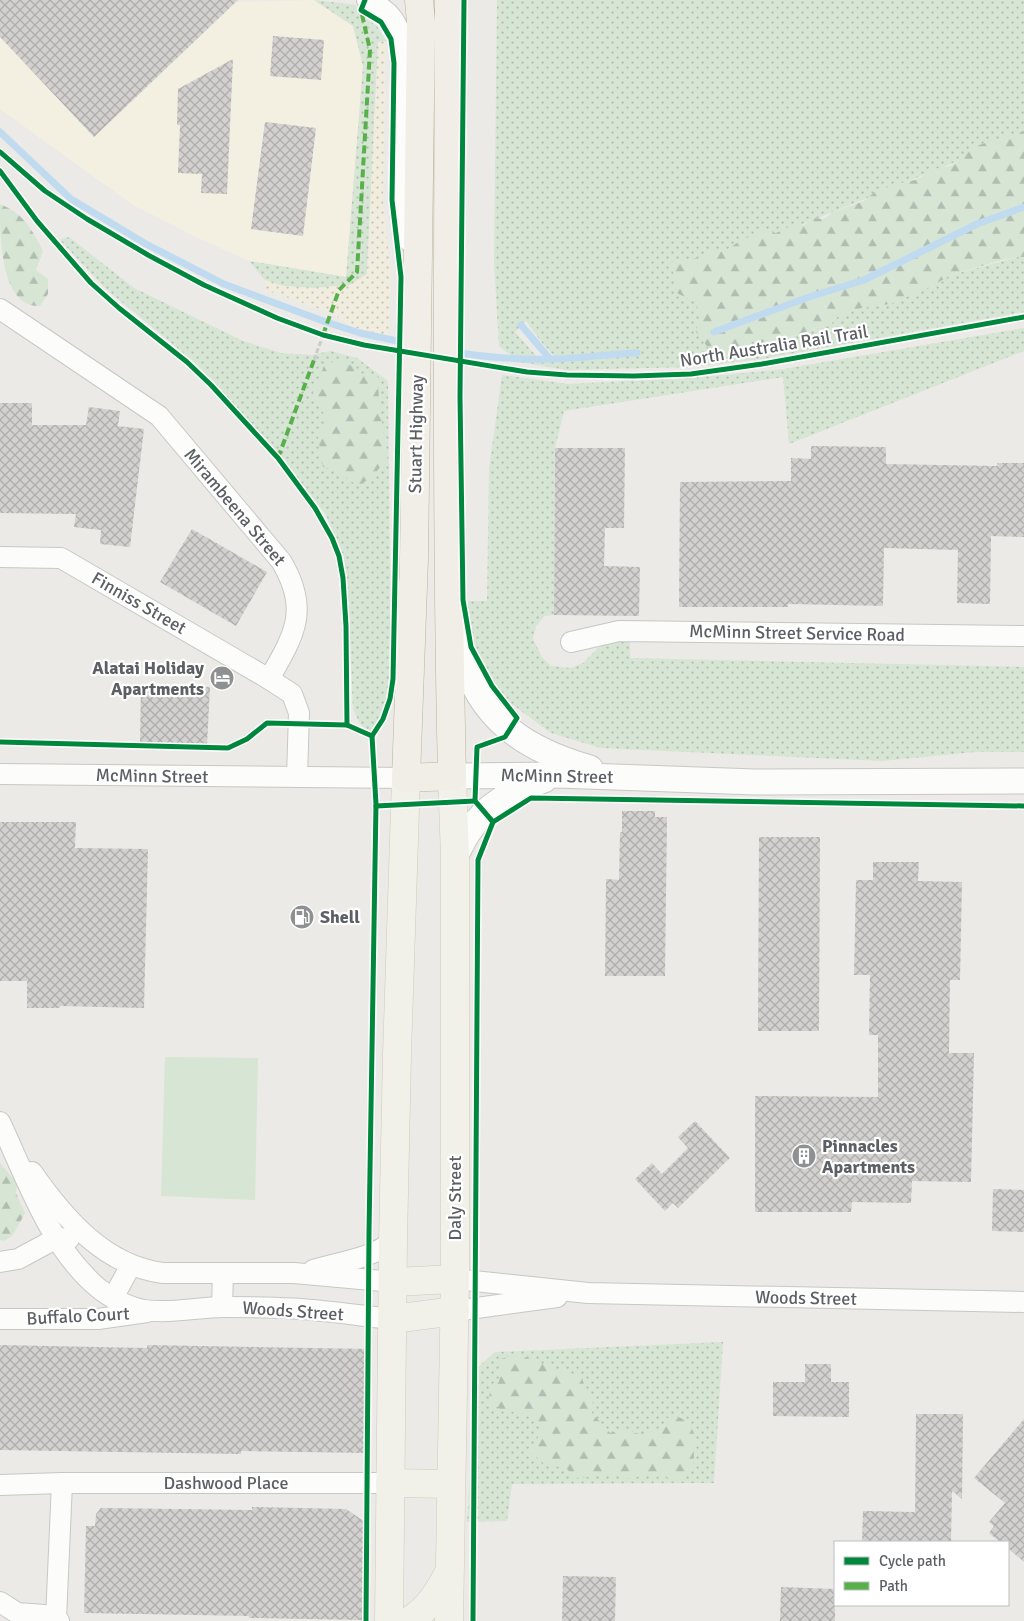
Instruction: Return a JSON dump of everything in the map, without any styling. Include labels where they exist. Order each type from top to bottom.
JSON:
[{"type":"highway","name":"Stuart Highway","points":[[406,778],[414,559],[417,398],[416,285],[421,23],[419,0]]},
{"type":"highway","name":"Stuart Highway","points":[[449,0],[447,400],[448,590],[452,776]]},
{"type":"highway","name":"McMinn Street","points":[[406,778],[452,776]]},
{"type":"main road","name":"Daly Street","points":[[449,1621],[450,1484],[455,1311],[455,857],[452,776]]},
{"type":"main road","points":[[389,1621],[393,1241],[406,778]]},
{"type":"main road","points":[[394,1282],[455,1279]]},
{"type":"main road","points":[[393,1320],[455,1311]]},
{"type":"main road","points":[[390,1483],[450,1484]]},
{"type":"main road","points":[[409,1621],[430,1604],[449,1572]]},
{"type":"street","points":[[367,0],[380,5],[390,13],[401,32],[405,47],[404,201],[405,221],[416,285]]},
{"type":"street","name":"Mirambeena Street","points":[[0,309],[159,416],[281,561],[291,577],[296,591],[295,626],[288,646],[269,679]]},
{"type":"street","name":"Finniss Street","points":[[0,557],[61,558],[269,679]]},
{"type":"street","points":[[448,590],[460,651],[466,670],[482,702],[498,720],[543,751],[567,761],[610,773],[646,778]]},
{"type":"street","name":"McMinn Street Service Road","points":[[571,642],[618,631],[1024,636]]},
{"type":"street","points":[[269,679],[292,694],[299,713],[297,777]]},
{"type":"street","name":"McMinn Street","points":[[0,774],[406,778]]},
{"type":"street","name":"McMinn Street","points":[[452,776],[558,776],[755,782],[1024,781]]},
{"type":"street","points":[[455,857],[469,830],[489,808],[509,794],[526,786],[558,776]]},
{"type":"street","name":"Woods Street","points":[[0,1122],[44,1189],[86,1237],[131,1265],[163,1273],[294,1273],[394,1282]]},
{"type":"street","name":"Woods Street","points":[[0,1122],[45,1220],[83,1273],[98,1288],[113,1298],[130,1306],[156,1311],[222,1307],[303,1309],[393,1320]]},
{"type":"street","points":[[0,1262],[18,1259],[57,1238],[80,1239],[86,1237]]},
{"type":"street","name":"Woods Street","points":[[294,1273],[356,1259],[376,1251],[393,1241]]},
{"type":"street","points":[[113,1298],[131,1265]]},
{"type":"street","name":"Woods Street","points":[[222,1307],[223,1273]]},
{"type":"street","name":"Woods Street","points":[[455,1279],[588,1293],[743,1298],[1024,1302]]},
{"type":"street","name":"Woods Street","points":[[455,1311],[588,1293]]},
{"type":"street","name":"Buffalo Court","points":[[0,1319],[98,1319],[156,1311]]},
{"type":"street","points":[[0,1602],[17,1613],[44,1616],[57,1620],[62,1482]]},
{"type":"street","name":"Dashwood Place","points":[[0,1485],[62,1482],[390,1483]]},
{"type":"path","points":[[314,332],[331,338]]},
{"type":"path","points":[[314,360],[323,336]]},
{"type":"shaded area","points":[[0,0],[233,0],[236,2],[314,0],[353,26],[363,66],[346,277],[249,261],[200,239],[133,205],[0,109]]},
{"type":"green space","points":[[314,0],[356,5],[357,13],[377,26],[386,41],[378,42],[367,274],[350,285],[314,288],[283,286],[265,280],[249,261],[346,277],[363,66],[353,26]]},
{"type":"green space","points":[[497,0],[1024,0],[1024,134],[710,262],[696,303],[700,317],[767,345],[831,324],[837,317],[861,308],[890,304],[951,275],[1024,257],[1024,312],[762,359],[691,367],[567,370],[519,362],[499,346],[494,262]],"holes":[[[526,321],[542,343],[557,359],[539,359],[515,332]]]},
{"type":"green space","points":[[1024,131],[1024,257],[1002,260],[951,275],[930,287],[890,304],[861,308],[837,317],[831,324],[767,346],[754,341],[728,357],[713,354],[696,332],[700,317],[696,303],[677,293],[671,262],[698,258],[715,249],[726,251],[738,242],[764,230],[776,233],[793,225],[804,225],[814,218],[824,219],[833,212],[864,201],[875,192],[896,184],[915,180],[938,168],[951,166],[976,146]]},
{"type":"green space","points":[[0,204],[21,217],[35,235],[43,251],[36,270],[48,279],[48,294],[40,306],[27,304],[17,295],[10,283],[2,251]]},
{"type":"green space","points":[[69,237],[134,288],[243,341],[281,353],[311,355],[331,351],[357,358],[388,381],[390,680],[386,699],[371,733],[360,724],[353,709],[347,577],[343,554],[326,515],[282,458],[213,381],[192,360],[106,289],[60,240]]},
{"type":"green space","points":[[1024,328],[1024,351],[789,444],[783,377],[564,411],[555,448],[554,615],[545,616],[536,626],[533,639],[542,657],[551,666],[571,668],[583,663],[597,649],[610,640],[630,640],[630,658],[1024,667],[1024,752],[975,752],[882,761],[601,748],[551,733],[505,699],[478,660],[470,631],[466,601],[487,601],[489,469],[502,375],[568,384],[691,378],[784,369]]},
{"type":"green space","points":[[342,358],[360,373],[378,377],[379,404],[388,458],[372,477],[358,486],[336,470],[323,467],[318,437],[328,422],[313,393],[324,366]]},
{"type":"green space","points":[[165,1057],[258,1058],[255,1200],[161,1196]]},
{"type":"green space","points":[[0,1163],[17,1183],[16,1193],[25,1213],[13,1235],[4,1241],[0,1240]]},
{"type":"green space","points":[[723,1342],[714,1483],[512,1484],[507,1521],[467,1522],[477,1368],[495,1352]]},
{"type":"green space","points":[[518,1354],[552,1368],[582,1376],[584,1387],[593,1400],[592,1413],[610,1433],[627,1430],[639,1434],[662,1429],[667,1418],[676,1416],[689,1422],[695,1436],[693,1470],[682,1480],[644,1475],[630,1479],[614,1475],[576,1478],[565,1467],[547,1466],[530,1452],[537,1440],[541,1426],[530,1415],[502,1410],[489,1402],[490,1389],[499,1382],[500,1359]]},
{"type":"sand","points":[[386,41],[383,200],[391,276],[388,337],[349,326],[334,314],[266,290],[265,280],[283,286],[314,288],[350,285],[367,274],[378,42]]},
{"type":"building","points":[[0,0],[238,0],[94,137],[0,37]]},
{"type":"building","points":[[273,36],[324,40],[321,80],[270,76]]},
{"type":"building","points":[[233,59],[227,194],[201,193],[202,174],[178,173],[180,125],[177,125],[178,89]]},
{"type":"building","points":[[265,122],[316,128],[303,236],[251,229]]},
{"type":"building","points":[[0,403],[32,403],[32,425],[86,425],[89,407],[120,411],[118,426],[144,429],[130,547],[100,544],[101,530],[74,527],[76,514],[0,513]]},
{"type":"building","points":[[811,446],[886,447],[886,464],[997,466],[997,463],[1024,463],[1024,537],[991,536],[990,604],[957,603],[958,550],[884,548],[883,606],[788,604],[788,607],[679,607],[680,482],[791,481],[791,458],[811,459]]},
{"type":"building","points":[[555,448],[625,448],[624,528],[605,528],[604,566],[640,567],[639,616],[554,615]]},
{"type":"building","points":[[192,529],[267,572],[236,626],[160,582]]},
{"type":"building","points":[[141,685],[210,687],[207,745],[140,743]]},
{"type":"building","points":[[622,811],[655,811],[655,817],[667,817],[665,976],[605,976],[606,879],[619,880]]},
{"type":"building","points":[[0,822],[76,822],[75,848],[148,849],[144,1008],[60,1006],[60,1008],[27,1008],[27,981],[0,981]]},
{"type":"building","points":[[759,837],[820,837],[819,1031],[758,1031]]},
{"type":"building","points":[[873,862],[919,862],[918,881],[962,882],[960,980],[950,980],[949,1053],[974,1053],[971,1182],[912,1181],[911,1203],[852,1202],[851,1212],[755,1212],[755,1096],[878,1097],[878,1035],[869,1035],[870,975],[854,975],[856,880],[873,880]]},
{"type":"building","points":[[695,1121],[730,1158],[678,1208],[673,1203],[665,1211],[635,1179],[652,1163],[662,1174],[688,1148],[678,1137]]},
{"type":"building","points":[[993,1189],[1024,1190],[1024,1232],[992,1231]]},
{"type":"building","points":[[0,1345],[147,1348],[147,1345],[369,1349],[366,1453],[241,1451],[241,1454],[0,1450]]},
{"type":"building","points":[[805,1364],[831,1364],[831,1382],[849,1382],[849,1417],[773,1416],[773,1382],[805,1382]]},
{"type":"building","points":[[916,1414],[963,1414],[962,1499],[952,1491],[951,1541],[862,1541],[863,1511],[915,1512]]},
{"type":"building","points":[[1024,1419],[1024,1562],[1009,1549],[1009,1541],[999,1541],[989,1533],[994,1526],[989,1522],[1005,1503],[974,1478]]},
{"type":"building","points":[[252,1507],[346,1509],[365,1522],[363,1620],[84,1613],[86,1526],[95,1526],[96,1514],[101,1508],[252,1510]]},
{"type":"building","points":[[563,1576],[616,1577],[615,1621],[562,1621]]},
{"type":"building","points":[[781,1587],[834,1589],[835,1621],[780,1621]]},
{"type":"waterway","points":[[0,132],[71,199],[146,244],[224,284],[360,333],[411,344]]},
{"type":"waterway","points":[[714,332],[809,297],[864,280],[977,224],[1024,207]]},
{"type":"waterway","points":[[521,325],[550,359]]},
{"type":"waterway","points":[[454,352],[502,358],[538,359],[637,353]]},
{"type":"marked path","points":[[323,335],[339,290],[357,272],[370,50],[361,10]]},
{"type":"marked path","points":[[278,458],[314,360]]},
{"type":"cycle path","points":[[365,0],[361,10],[381,22],[391,39],[394,63],[392,200],[401,277],[393,679],[390,699],[383,719],[372,736],[376,804],[369,1232],[366,1621]]},
{"type":"cycle path","points":[[464,0],[460,397],[463,600],[471,647],[492,686],[517,718],[505,737],[477,747],[475,801],[493,822]]},
{"type":"cycle path","name":"North Australia Rail Trail","points":[[0,152],[45,191],[87,219],[204,285],[277,318],[323,335],[364,345],[527,372],[567,375],[634,376],[691,374],[762,364],[1024,317]]},
{"type":"cycle path","points":[[0,171],[37,221],[91,283],[119,308],[187,362],[211,385],[278,458],[315,508],[332,538],[339,556],[343,578],[346,626],[347,725],[372,736]]},
{"type":"cycle path","points":[[0,742],[228,748],[247,739],[267,723],[347,725]]},
{"type":"cycle path","points":[[473,1621],[478,860],[493,822],[531,798],[1024,806]]},
{"type":"cycle path","points":[[376,806],[475,801]]},
{"type":"place","name":"Alatai Holiday Apartments","points":[[222,678]]},
{"type":"place","name":"Shell","points":[[302,917]]},
{"type":"place","name":"Pinnacles Apartments","points":[[804,1156]]}]
